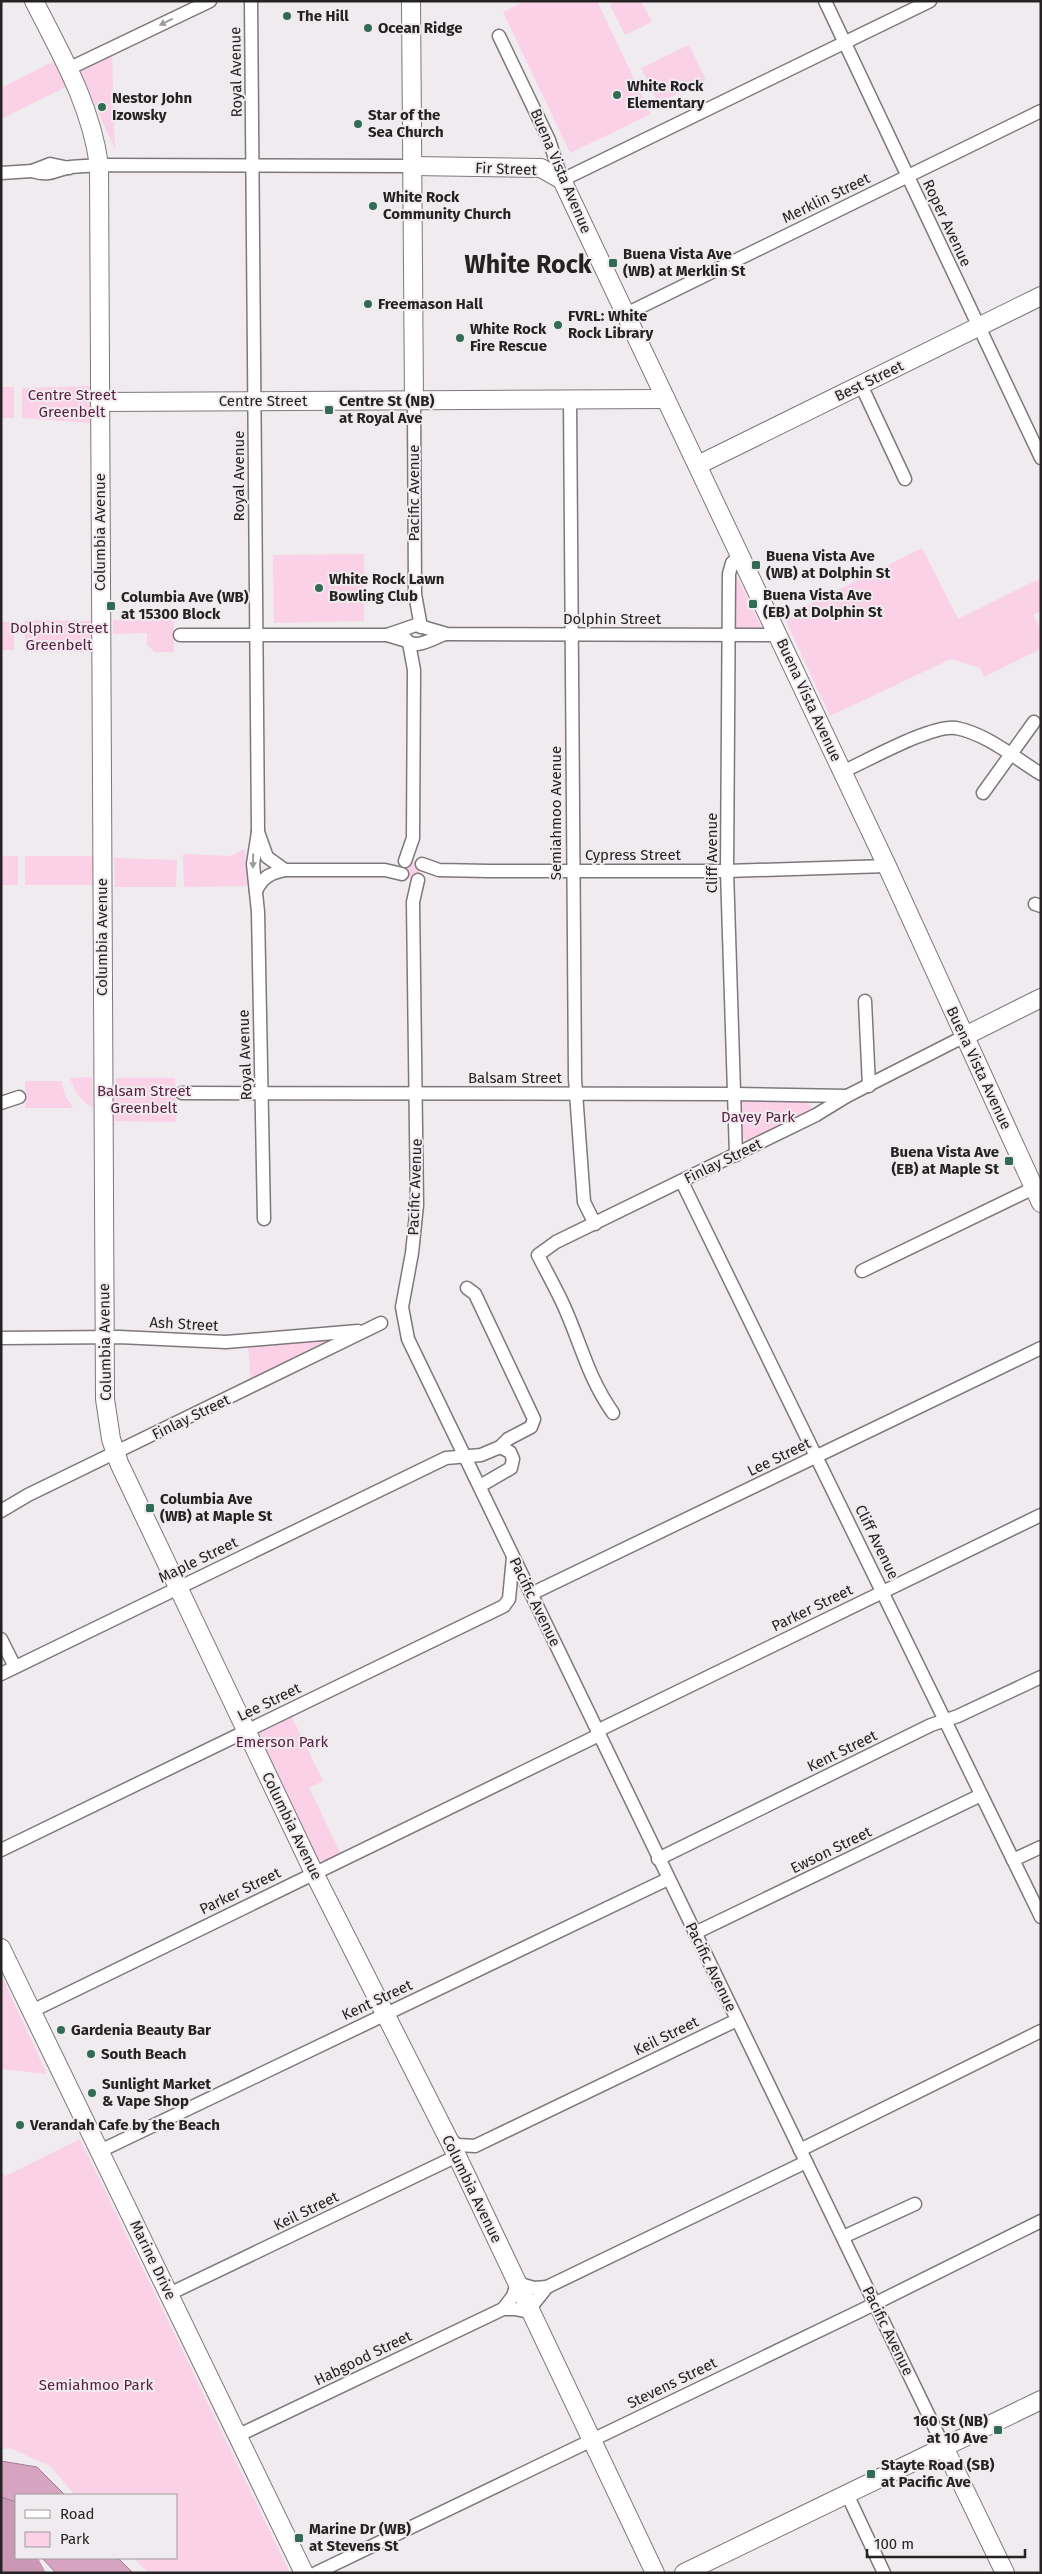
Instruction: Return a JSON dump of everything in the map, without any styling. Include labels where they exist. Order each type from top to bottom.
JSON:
[{"type":"street","name":"Columbia Avenue","points":[[34,1],[68,69],[87,113],[99,165],[104,1337],[105,1399],[115,1454],[314,1873],[387,2014],[448,2139],[655,2573]]},
{"type":"street","points":[[68,69],[210,1]]},
{"type":"street","name":"Royal Avenue","points":[[251,1],[258,832],[253,864],[256,891],[263,1094],[264,1219]]},
{"type":"street","name":"Pacific Avenue","points":[[412,1],[414,400],[413,838],[404,869],[413,902],[417,1205],[412,1253],[402,1307],[403,1319],[408,1339],[944,2447]]},
{"type":"street","name":"Roper Avenue","points":[[825,1],[1041,458]]},
{"type":"street","points":[[562,180],[930,1]]},
{"type":"street","name":"Buena Vista Avenue","points":[[500,36],[556,155],[562,180],[887,866],[964,1036],[1038,1192]]},
{"type":"street","name":"Merklin Street","points":[[626,314],[1041,111]]},
{"type":"street","name":"Fir Street","points":[[1,173],[32,171],[42,174],[55,174],[69,168],[99,165],[412,166],[541,168],[562,180]]},
{"type":"street","name":"Best Street","points":[[698,465],[1041,296]]},
{"type":"street","points":[[861,385],[905,479]]},
{"type":"street","name":"Semiahmoo Avenue","points":[[570,399],[572,871],[576,1094],[584,1202],[594,1224]]},
{"type":"street","name":"Centre Street","points":[[100,402],[666,399]]},
{"type":"street","name":"Cliff Avenue","points":[[736,1155],[727,871],[729,574],[732,563],[740,556]]},
{"type":"street","points":[[180,635],[414,635]]},
{"type":"street","name":"Dolphin Street","points":[[414,635],[778,635]]},
{"type":"street","points":[[983,793],[1034,722]]},
{"type":"street","points":[[842,772],[930,731],[954,728],[973,733],[1041,774]]},
{"type":"street","points":[[258,832],[267,857],[285,870]]},
{"type":"street","name":"Pacific Avenue","points":[[413,838],[421,862]]},
{"type":"street","points":[[256,891],[260,882],[267,876],[285,870],[404,869],[413,858],[421,862],[424,871],[419,879],[410,881],[404,869]]},
{"type":"street","name":"Cypress Street","points":[[421,862],[439,870],[727,871],[887,866]]},
{"type":"street","name":"Cypress Street","points":[[419,879],[439,870]]},
{"type":"street","name":"Pacific Avenue","points":[[413,902],[419,879]]},
{"type":"street","name":"Finlay Street","points":[[613,1413],[600,1395],[581,1355],[563,1305],[538,1255],[556,1242],[816,1116],[847,1096],[1041,998]]},
{"type":"street","points":[[865,1001],[869,1086]]},
{"type":"street","name":"Balsam Street","points":[[182,1093],[847,1096]]},
{"type":"street","points":[[1,1103],[19,1097]]},
{"type":"street","name":"Cliff Avenue","points":[[682,1182],[1041,1917]]},
{"type":"street","points":[[862,1272],[1038,1192]]},
{"type":"street","points":[[466,1458],[482,1455],[500,1447],[508,1439],[531,1427],[534,1419],[475,1294],[467,1288]]},
{"type":"street","name":"Finlay Street","points":[[1,1511],[28,1495],[381,1323]]},
{"type":"street","name":"Ash Street","points":[[1,1338],[104,1337],[226,1342],[365,1331]]},
{"type":"street","name":"Lee Street","points":[[531,1594],[1041,1348]]},
{"type":"street","points":[[480,1486],[511,1468],[512,1455],[500,1447]]},
{"type":"street","name":"Maple Street","points":[[1,1674],[446,1458],[466,1458]]},
{"type":"street","name":"Parker Street","points":[[32,2010],[1041,1515]]},
{"type":"street","name":"Lee Street","points":[[1,1850],[501,1607],[509,1599],[513,1557]]},
{"type":"street","points":[[1,1639],[14,1667]]},
{"type":"street","name":"Kent Street","points":[[658,1859],[930,1725],[945,1721],[1041,1677]]},
{"type":"street","name":"Ewson Street","points":[[695,1934],[981,1795]]},
{"type":"street","points":[[1013,1860],[1041,1847]]},
{"type":"street","name":"Kent Street","points":[[100,2151],[668,1878]]},
{"type":"street","name":"Marine Drive","points":[[1,1948],[304,2573]]},
{"type":"street","name":"Keil Street","points":[[475,2146],[737,2020]]},
{"type":"street","points":[[800,2150],[1041,2031]]},
{"type":"street","points":[[448,2139],[458,2145],[475,2146],[466,2160],[460,2164]]},
{"type":"street","points":[[503,2309],[513,2296],[517,2283],[534,2288],[547,2287],[806,2162]]},
{"type":"street","name":"Keil Street","points":[[168,2294],[460,2164]]},
{"type":"street","points":[[843,2237],[915,2204]]},
{"type":"street","name":"Stevens Street","points":[[316,2573],[1041,2221]]},
{"type":"street","points":[[503,2309],[515,2308],[530,2312],[547,2287]]},
{"type":"street","name":"Habgood Street","points":[[237,2436],[503,2309]]},
{"type":"street","points":[[684,2573],[1041,2400]]},
{"type":"street","points":[[944,2447],[1005,2573]]},
{"type":"street","points":[[846,2494],[884,2573]]},
{"type":"green space","points":[[526,1],[597,1],[651,114],[570,153],[503,12]]},
{"type":"green space","points":[[617,1],[641,1],[652,22],[625,35],[610,5]]},
{"type":"green space","points":[[689,45],[706,80],[658,103],[641,68]]},
{"type":"green space","points":[[112,55],[115,149],[79,70]]},
{"type":"green space","points":[[56,60],[68,86],[1,119],[1,88]]},
{"type":"green space","name":"Centre Street Greenbelt","points":[[91,386],[90,423],[22,418],[22,388]]},
{"type":"green space","name":"Centre Street Greenbelt","points":[[1,387],[14,387],[14,418],[1,418]]},
{"type":"green space","points":[[922,548],[958,619],[1041,578],[1041,611],[1033,615],[1041,631],[1041,649],[984,677],[980,668],[951,659],[830,716],[784,617]]},
{"type":"green space","name":"White Rock Lawn Bowling Club","points":[[364,554],[364,621],[274,623],[273,555]]},
{"type":"green space","points":[[734,571],[762,628],[734,629]]},
{"type":"green space","name":"Dolphin Street Greenbelt","points":[[174,619],[174,652],[154,652],[147,644],[147,633],[113,634],[113,620]]},
{"type":"green space","name":"Dolphin Street Greenbelt","points":[[25,620],[93,621],[93,652],[25,652]]},
{"type":"green space","name":"Dolphin Street Greenbelt","points":[[1,622],[14,622],[14,650],[1,650]]},
{"type":"green space","points":[[245,849],[248,886],[184,887],[183,854],[230,856]]},
{"type":"green space","points":[[1,856],[18,856],[18,885],[1,885]]},
{"type":"green space","points":[[25,856],[95,856],[95,885],[25,885]]},
{"type":"green space","points":[[114,858],[177,860],[176,887],[115,887]]},
{"type":"green space","points":[[412,861],[418,864],[421,870],[418,876],[412,879],[406,876],[403,870],[406,864]]},
{"type":"green space","name":"Balsam Street Greenbelt","points":[[92,1077],[93,1108],[78,1096],[70,1078]]},
{"type":"green space","name":"Balsam Street Greenbelt","points":[[116,1078],[175,1078],[176,1122],[111,1121]]},
{"type":"green space","name":"Balsam Street Greenbelt","points":[[25,1081],[61,1081],[65,1095],[73,1108],[25,1108]]},
{"type":"green space","name":"Davey Park","points":[[805,1100],[812,1109],[748,1141],[740,1137],[740,1101]]},
{"type":"green space","points":[[328,1339],[322,1347],[251,1382],[248,1345]]},
{"type":"green space","name":"Emerson Park","points":[[291,1715],[323,1781],[309,1788],[341,1854],[327,1860],[318,1861],[257,1736],[260,1731]]},
{"type":"green space","points":[[1,1975],[47,2074],[1,2069]]},
{"type":"green space","name":"Semiahmoo Park","points":[[80,2139],[290,2573],[149,2573],[134,2559],[178,2559],[178,2494],[74,2494],[50,2466],[10,2448],[1,2449],[1,2170],[5,2176]]},
{"type":"shaded area","points":[[1,2461],[37,2467],[64,2494],[15,2494],[15,2502],[1,2497]]},
{"type":"shaded area","points":[[1,2497],[15,2502],[15,2559],[39,2559],[46,2573],[1,2573]]},
{"type":"shaded area","points":[[43,2559],[119,2559],[133,2573],[56,2573]]},
{"type":"place","name":"The Hill","points":[[287,16]]},
{"type":"place","name":"Ocean Ridge","points":[[368,28]]},
{"type":"place","name":"White Rock Elementary","points":[[617,95]]},
{"type":"place","name":"Nestor John Izowsky","points":[[102,107]]},
{"type":"place","name":"Star of the Sea Church","points":[[358,124]]},
{"type":"place","name":"White Rock Community Church","points":[[373,206]]},
{"type":"place","name":"Buena Vista Ave (WB) at Merklin St","points":[[613,263]]},
{"type":"place","name":"Freemason Hall","points":[[368,304]]},
{"type":"place","name":"FVRL: White Rock Library","points":[[558,325]]},
{"type":"place","name":"White Rock Fire Rescue","points":[[460,338]]},
{"type":"place","name":"Centre St (NB) at Royal Ave","points":[[329,410]]},
{"type":"place","name":"Buena Vista Ave (WB) at Dolphin St","points":[[756,565]]},
{"type":"place","name":"White Rock Lawn Bowling Club","points":[[319,588]]},
{"type":"place","name":"Buena Vista Ave (EB) at Dolphin St","points":[[753,604]]},
{"type":"place","name":"Columbia Ave (WB) at 15300 Block","points":[[111,606]]},
{"type":"place","name":"Buena Vista Ave (EB) at Maple St","points":[[1009,1161]]},
{"type":"place","name":"Columbia Ave (WB) at Maple St","points":[[150,1508]]},
{"type":"place","name":"Gardenia Beauty Bar","points":[[61,2030]]},
{"type":"place","name":"South Beach","points":[[91,2054]]},
{"type":"place","name":"Sunlight Market & Vape Shop","points":[[92,2093]]},
{"type":"place","name":"Verandah Cafe by the Beach","points":[[20,2125]]},
{"type":"place","name":"160 St (NB) at 10 Ave","points":[[998,2430]]},
{"type":"place","name":"Stayte Road (SB) at Pacific Ave","points":[[871,2474]]},
{"type":"place","name":"Marine Dr (WB) at Stevens St","points":[[299,2538]]},
{"type":"district","name":"White Rock","points":[[528,264]]}]
